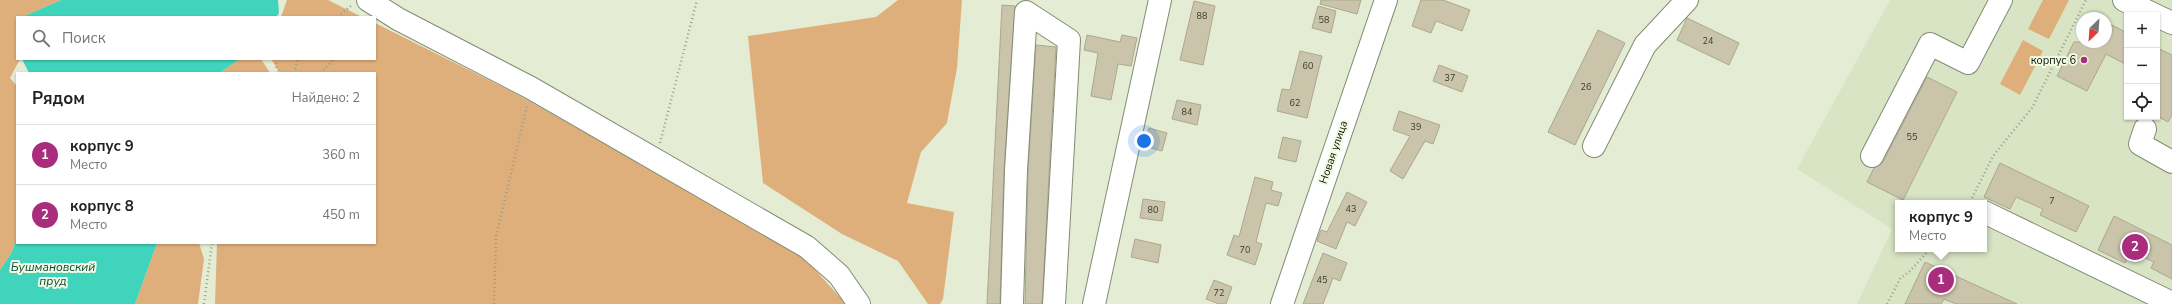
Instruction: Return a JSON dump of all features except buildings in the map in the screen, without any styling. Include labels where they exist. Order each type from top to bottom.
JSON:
[{"type":"street","points":[[1094,304],[1160,0]]},
{"type":"street","name":"Новая улица","points":[[1282,304],[1386,0]]},
{"type":"street","points":[[1594,146],[1645,45],[1687,0]]},
{"type":"street","points":[[1872,156],[1930,44],[1968,62],[2001,0]]},
{"type":"street","points":[[2124,0],[2150,12]]},
{"type":"street","points":[[360,2],[398,19],[531,88],[807,247],[838,275],[859,304]]},
{"type":"street","points":[[1012,304],[1016,170],[1026,12],[1069,40],[1054,304]]},
{"type":"street","points":[[2160,17],[2172,23]]},
{"type":"street","points":[[2145,129],[2140,144],[2172,162]]},
{"type":"street","points":[[1987,213],[2172,303]]},
{"type":"path","points":[[655,159],[697,0]]},
{"type":"path","points":[[1971,200],[1993,156],[2032,108],[2086,0]]},
{"type":"path","points":[[339,16],[360,2]]},
{"type":"path","points":[[277,60],[276,68],[280,72]]},
{"type":"path","points":[[294,72],[298,60]]},
{"type":"path","points":[[322,72],[333,60]]},
{"type":"path","points":[[494,304],[496,236],[531,88]]},
{"type":"path","points":[[204,304],[212,244]]},
{"type":"path","points":[[1887,304],[1900,279],[1911,270],[1927,252]]},
{"type":"shaded area","points":[[0,0],[61,0],[24,16],[16,16],[16,60],[19,60],[10,78],[16,85],[16,239],[12,252],[0,270]]},
{"type":"shaded area","points":[[287,0],[328,0],[360,16],[281,16]]},
{"type":"shaded area","points":[[898,0],[962,0],[957,68],[947,123],[921,152],[907,203],[954,212],[943,299],[940,304],[928,304],[898,261],[842,234],[763,183],[748,36],[876,17]]},
{"type":"shaded area","points":[[1890,0],[2172,0],[2172,304],[1857,304],[1892,229],[1797,169]]},
{"type":"shaded area","points":[[2043,0],[2069,0],[2049,39],[2028,29]]},
{"type":"shaded area","points":[[376,24],[511,91],[799,252],[846,304],[215,304],[217,244],[376,244],[376,72],[279,72],[272,60],[376,60]]},
{"type":"shaded area","points":[[2023,40],[2043,51],[2020,95],[2000,84]]},
{"type":"shaded area","points":[[238,60],[262,60],[269,72],[220,72]]},
{"type":"shaded area","points":[[157,244],[199,244],[204,259],[198,304],[135,304]]},
{"type":"water","points":[[61,0],[278,0],[279,13],[277,16],[24,16]]},
{"type":"water","points":[[22,60],[238,60],[220,72],[28,72]]},
{"type":"water","name":"Бушмановский пруд","points":[[16,239],[16,244],[157,244],[135,304],[0,304],[0,270],[12,252]]},
{"type":"place","name":"корпус 6","points":[[2084,60]]},
{"type":"place","name":"корпус 8","points":[[2135,247]]},
{"type":"place","name":"корпус 9","points":[[1941,280]]}]
